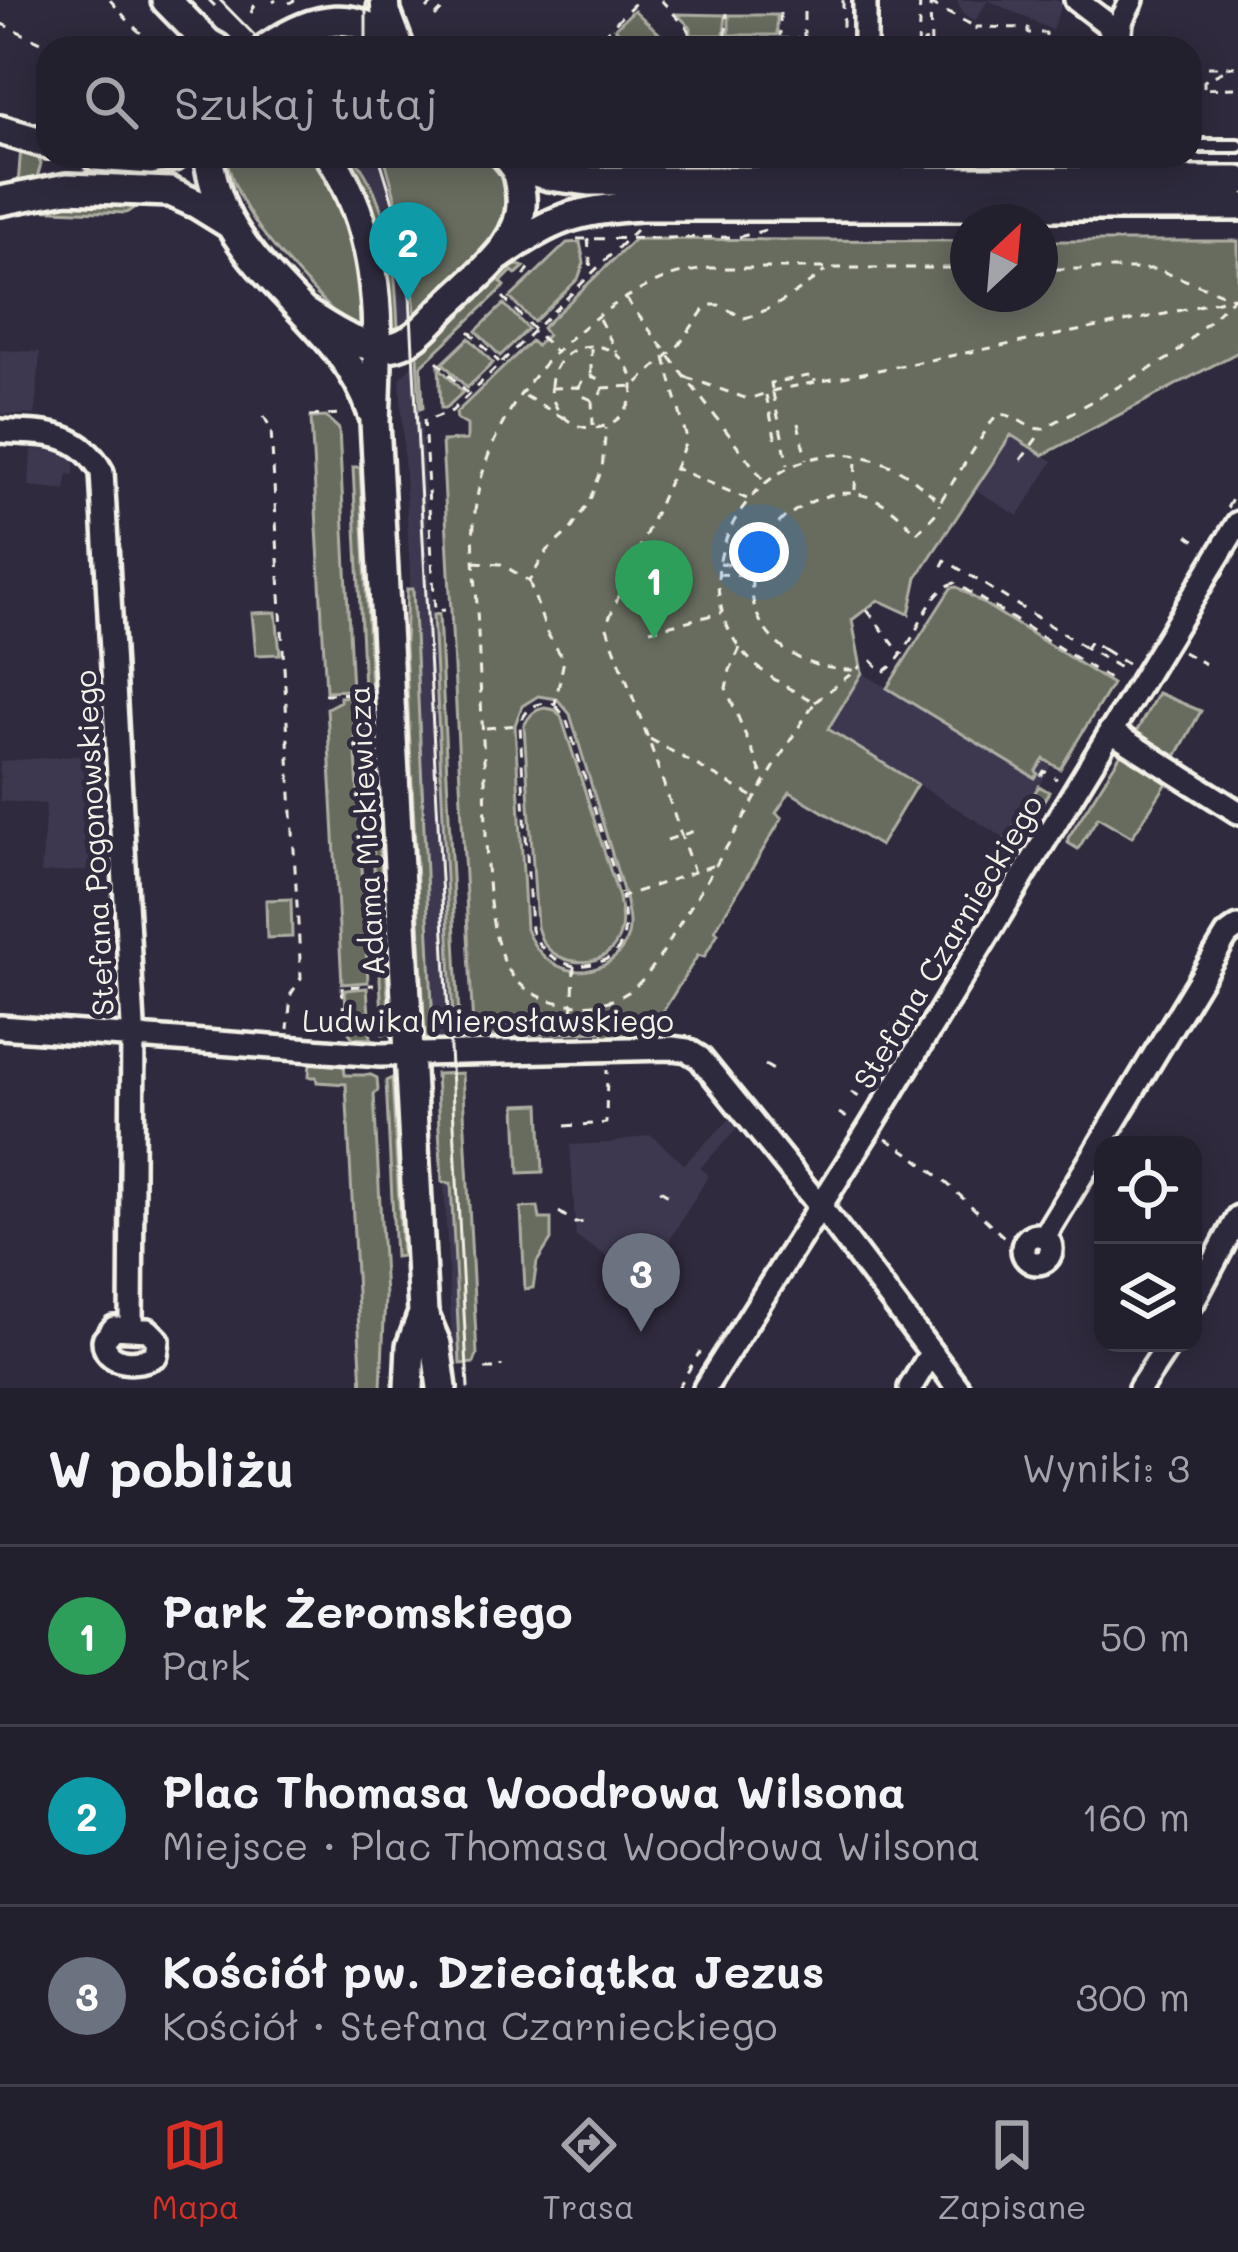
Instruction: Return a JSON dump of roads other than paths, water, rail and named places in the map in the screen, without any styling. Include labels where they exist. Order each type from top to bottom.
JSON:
[{"type":"main road","points":[[166,0],[201,36]]},
{"type":"main road","points":[[385,0],[395,36]]},
{"type":"main road","points":[[287,36],[329,11],[386,36]]},
{"type":"main road","points":[[0,130],[36,144]]},
{"type":"main road","points":[[39,194],[54,168]]},
{"type":"main road","points":[[212,168],[231,225],[355,373],[375,422]]},
{"type":"main road","name":"Adama Mickiewicza","points":[[337,168],[368,241],[379,347],[375,422],[422,1313],[411,1346],[410,1388]]},
{"type":"main road","points":[[499,256],[520,217],[522,202],[512,168]]},
{"type":"main road","points":[[529,168],[603,195],[655,206],[1238,206]]},
{"type":"main road","points":[[304,312],[349,339],[393,347],[412,338],[499,256],[539,228],[580,213],[603,195],[1238,181]]},
{"type":"main road","points":[[0,201],[67,188],[170,192],[231,225]]},
{"type":"main road","name":"Adama Mickiewicza","points":[[422,1313],[436,1344],[442,1388]]},
{"type":"street","points":[[865,0],[865,36]]},
{"type":"street","points":[[1076,0],[1113,36]]},
{"type":"street","points":[[1120,36],[1122,16],[1132,0]]},
{"type":"street","points":[[1085,181],[1099,168]]},
{"type":"street","points":[[1139,168],[1153,181]]},
{"type":"street","name":"Stefana Pogonowskiego","points":[[0,431],[64,436],[102,472],[134,1036],[131,1328]]},
{"type":"street","name":"Stefana Czarnieckiego","points":[[705,1388],[819,1207],[860,1125],[1238,523]]},
{"type":"street","points":[[1110,731],[1238,812]]},
{"type":"street","points":[[1041,1236],[1227,934],[1238,927]]},
{"type":"street","name":"Ludwika Mierosławskiego","points":[[0,1027],[409,1055],[687,1050],[700,1058],[958,1388]]},
{"type":"street","points":[[1202,1285],[1238,1217]]},
{"type":"street","points":[[1141,1388],[1164,1352]]},
{"type":"street","points":[[910,1388],[932,1353]]},
{"type":"lane","points":[[1202,146],[1238,146]]},
{"type":"tram line","points":[[220,0],[255,36]]},
{"type":"tram line","points":[[366,0],[366,36]]},
{"type":"tram line","points":[[383,168],[409,276],[468,1388]]},
{"type":"place","name":"Plac Thomasa Woodrowa Wilsona","points":[[408,301]]},
{"type":"place","name":"Park Żeromskiego","points":[[654,639]]},
{"type":"place","name":"Kościół pw. Dzieciątka Jezus","points":[[641,1332]]}]
